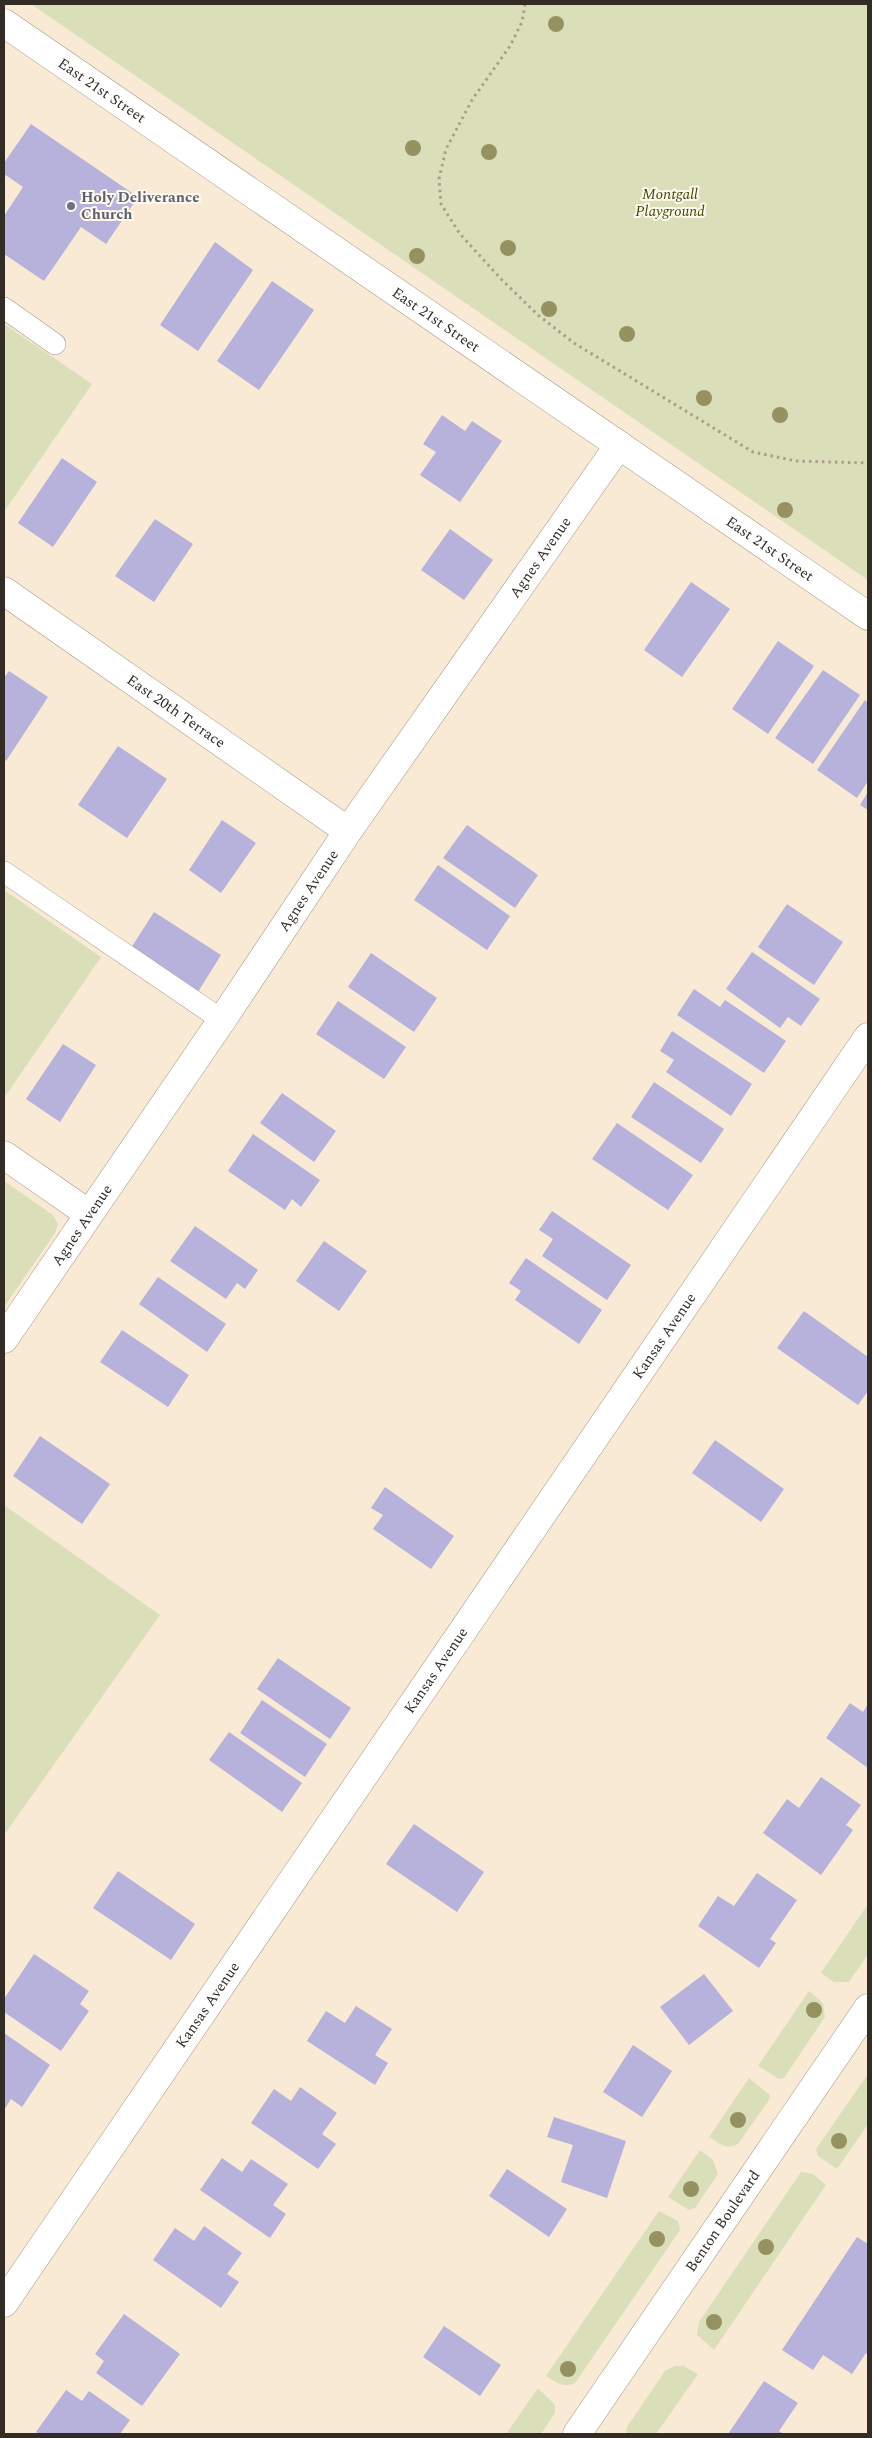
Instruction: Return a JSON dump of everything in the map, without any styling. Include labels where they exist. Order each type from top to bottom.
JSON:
[{"type":"street","name":"East 21st Street","points":[[4,23],[868,616]]},
{"type":"street","name":"Agnes Avenue","points":[[4,1339],[222,1020],[348,830],[619,445]]},
{"type":"street","name":"East 20th Terrace","points":[[4,591],[348,830]]},
{"type":"street","name":"Kansas Avenue","points":[[4,2303],[868,1037]]},
{"type":"street","points":[[4,1155],[89,1214]]},
{"type":"street","name":"Benton Boulevard","points":[[577,2434],[868,2008]]},
{"type":"lane","points":[[4,308],[54,344]]},
{"type":"lane","points":[[4,872],[222,1020]]},
{"type":"path","points":[[525,4],[522,22],[510,46],[472,100],[446,149],[440,179],[441,204],[460,234],[538,316],[574,343],[753,452],[796,461],[868,463]]},
{"type":"green space","name":"Montgall Playground","points":[[31,4],[868,4],[868,580]]},
{"type":"green space","points":[[4,324],[92,384],[4,512]]},
{"type":"green space","points":[[4,890],[101,957],[4,1098]]},
{"type":"green space","points":[[4,1181],[53,1215],[58,1224],[55,1233],[4,1307]]},
{"type":"green space","points":[[4,1505],[160,1615],[4,1835]]},
{"type":"green space","points":[[868,1904],[868,1954],[849,1982],[834,1982],[821,1973]]},
{"type":"green space","points":[[809,1991],[823,2003],[825,2017],[784,2078],[779,2079],[758,2066]]},
{"type":"green space","points":[[868,2074],[868,2124],[837,2169],[818,2156],[816,2149]]},
{"type":"green space","points":[[749,2078],[770,2095],[769,2100],[738,2144],[726,2146],[716,2142],[709,2137]]},
{"type":"green space","points":[[700,2150],[713,2160],[718,2174],[695,2208],[689,2210],[668,2197]]},
{"type":"green space","points":[[801,2172],[813,2174],[826,2185],[714,2350],[697,2335],[699,2322]]},
{"type":"green space","points":[[659,2211],[678,2221],[680,2230],[575,2383],[563,2385],[546,2376]]},
{"type":"green space","points":[[675,2366],[683,2366],[698,2374],[656,2434],[626,2434],[627,2427],[665,2371]]},
{"type":"green space","points":[[538,2388],[555,2405],[555,2413],[541,2434],[506,2434]]},
{"type":"building","name":"Holy Deliverance Church","points":[[31,124],[138,197],[106,244],[81,227],[44,281],[4,254],[4,216],[23,187],[4,174],[4,163]]},
{"type":"building","points":[[215,242],[253,270],[198,351],[160,325]]},
{"type":"building","points":[[272,281],[314,310],[259,390],[217,361]]},
{"type":"building","points":[[442,415],[465,431],[472,421],[502,441],[460,502],[420,475],[436,452],[423,444]]},
{"type":"building","points":[[62,458],[97,482],[53,547],[18,523]]},
{"type":"building","points":[[155,519],[193,544],[154,602],[115,576]]},
{"type":"building","points":[[450,529],[493,560],[464,600],[421,570]]},
{"type":"building","points":[[691,582],[730,609],[682,677],[644,650]]},
{"type":"building","points":[[778,641],[814,666],[768,734],[732,709]]},
{"type":"building","points":[[823,670],[860,695],[813,764],[775,738]]},
{"type":"building","points":[[9,671],[48,697],[6,761],[4,759],[4,678]]},
{"type":"building","points":[[865,700],[868,702],[868,781],[857,798],[817,770]]},
{"type":"building","points":[[118,746],[167,779],[127,838],[78,805]]},
{"type":"building","points":[[868,792],[868,810],[860,805]]},
{"type":"building","points":[[222,820],[256,843],[221,893],[189,870]]},
{"type":"building","points":[[467,825],[538,875],[515,908],[443,858]]},
{"type":"building","points":[[438,865],[510,916],[487,950],[414,900]]},
{"type":"building","points":[[787,904],[843,942],[814,985],[758,947]]},
{"type":"building","points":[[154,912],[221,955],[198,992],[131,948]]},
{"type":"building","points":[[752,952],[820,999],[801,1026],[788,1017],[780,1028],[726,989]]},
{"type":"building","points":[[371,953],[437,998],[414,1032],[348,987]]},
{"type":"building","points":[[694,989],[720,1007],[725,1000],[786,1041],[764,1073],[677,1015]]},
{"type":"building","points":[[338,1001],[406,1047],[384,1079],[316,1034]]},
{"type":"building","points":[[672,1031],[752,1084],[731,1116],[666,1072],[674,1060],[660,1051]]},
{"type":"building","points":[[63,1044],[96,1065],[60,1122],[26,1099]]},
{"type":"building","points":[[654,1082],[724,1129],[701,1163],[631,1117]]},
{"type":"building","points":[[282,1093],[336,1131],[314,1162],[260,1123]]},
{"type":"building","points":[[617,1123],[693,1175],[668,1210],[592,1159]]},
{"type":"building","points":[[253,1134],[320,1180],[301,1207],[292,1199],[285,1210],[228,1171]]},
{"type":"building","points":[[552,1211],[631,1265],[607,1300],[542,1256],[553,1239],[539,1230]]},
{"type":"building","points":[[195,1226],[258,1270],[245,1289],[237,1283],[226,1299],[170,1261]]},
{"type":"building","points":[[324,1241],[367,1271],[339,1311],[296,1281]]},
{"type":"building","points":[[526,1258],[602,1310],[579,1344],[515,1300],[521,1291],[509,1283]]},
{"type":"building","points":[[158,1277],[226,1324],[207,1352],[139,1304]]},
{"type":"building","points":[[804,1311],[868,1357],[868,1391],[858,1405],[777,1348]]},
{"type":"building","points":[[122,1330],[189,1375],[168,1407],[100,1362]]},
{"type":"building","points":[[40,1436],[110,1484],[82,1524],[13,1476]]},
{"type":"building","points":[[715,1440],[784,1489],[761,1522],[692,1473]]},
{"type":"building","points":[[385,1487],[454,1536],[431,1569],[373,1529],[383,1515],[371,1508]]},
{"type":"building","points":[[278,1658],[351,1708],[330,1739],[257,1689]]},
{"type":"building","points":[[262,1700],[327,1744],[305,1777],[240,1733]]},
{"type":"building","points":[[850,1703],[863,1712],[868,1704],[868,1768],[826,1738]]},
{"type":"building","points":[[229,1732],[302,1783],[282,1812],[209,1760]]},
{"type":"building","points":[[821,1777],[861,1805],[846,1825],[853,1830],[821,1875],[763,1833],[787,1799],[799,1808]]},
{"type":"building","points":[[414,1824],[484,1872],[457,1912],[386,1864]]},
{"type":"building","points":[[118,1871],[195,1924],[171,1960],[93,1908]]},
{"type":"building","points":[[757,1873],[797,1900],[770,1939],[776,1943],[759,1968],[698,1926],[718,1896],[734,1906]]},
{"type":"building","points":[[34,1954],[89,1991],[80,2004],[89,2011],[61,2051],[4,2012],[4,1999]]},
{"type":"building","points":[[704,1974],[733,2011],[689,2045],[660,2007]]},
{"type":"building","points":[[356,2006],[392,2029],[375,2055],[388,2063],[375,2085],[307,2041],[326,2011],[345,2023]]},
{"type":"building","points":[[4,2033],[50,2065],[22,2107],[11,2099],[4,2110]]},
{"type":"building","points":[[633,2045],[672,2071],[642,2117],[603,2092]]},
{"type":"building","points":[[300,2087],[337,2113],[322,2134],[336,2144],[318,2169],[251,2123],[274,2089],[291,2101]]},
{"type":"building","points":[[554,2117],[626,2141],[607,2198],[561,2182],[573,2145],[547,2137]]},
{"type":"building","points":[[222,2158],[242,2172],[251,2159],[288,2184],[273,2205],[286,2214],[270,2238],[200,2190]]},
{"type":"building","points":[[507,2169],[567,2209],[549,2237],[489,2196]]},
{"type":"building","points":[[204,2226],[242,2253],[227,2274],[239,2282],[221,2308],[153,2260],[175,2228],[194,2241]]},
{"type":"building","points":[[857,2237],[868,2244],[868,2355],[866,2353],[852,2374],[823,2355],[813,2370],[782,2350]]},
{"type":"building","points":[[124,2314],[180,2354],[142,2406],[96,2373],[104,2361],[95,2354]]},
{"type":"building","points":[[444,2326],[501,2365],[480,2396],[423,2357]]},
{"type":"building","points":[[764,2381],[798,2403],[779,2431],[784,2434],[728,2434]]},
{"type":"building","points":[[66,2390],[82,2401],[89,2391],[130,2420],[120,2434],[39,2434],[36,2432]]},
{"type":"place","name":"Holy Deliverance Church","points":[[71,206]]}]
